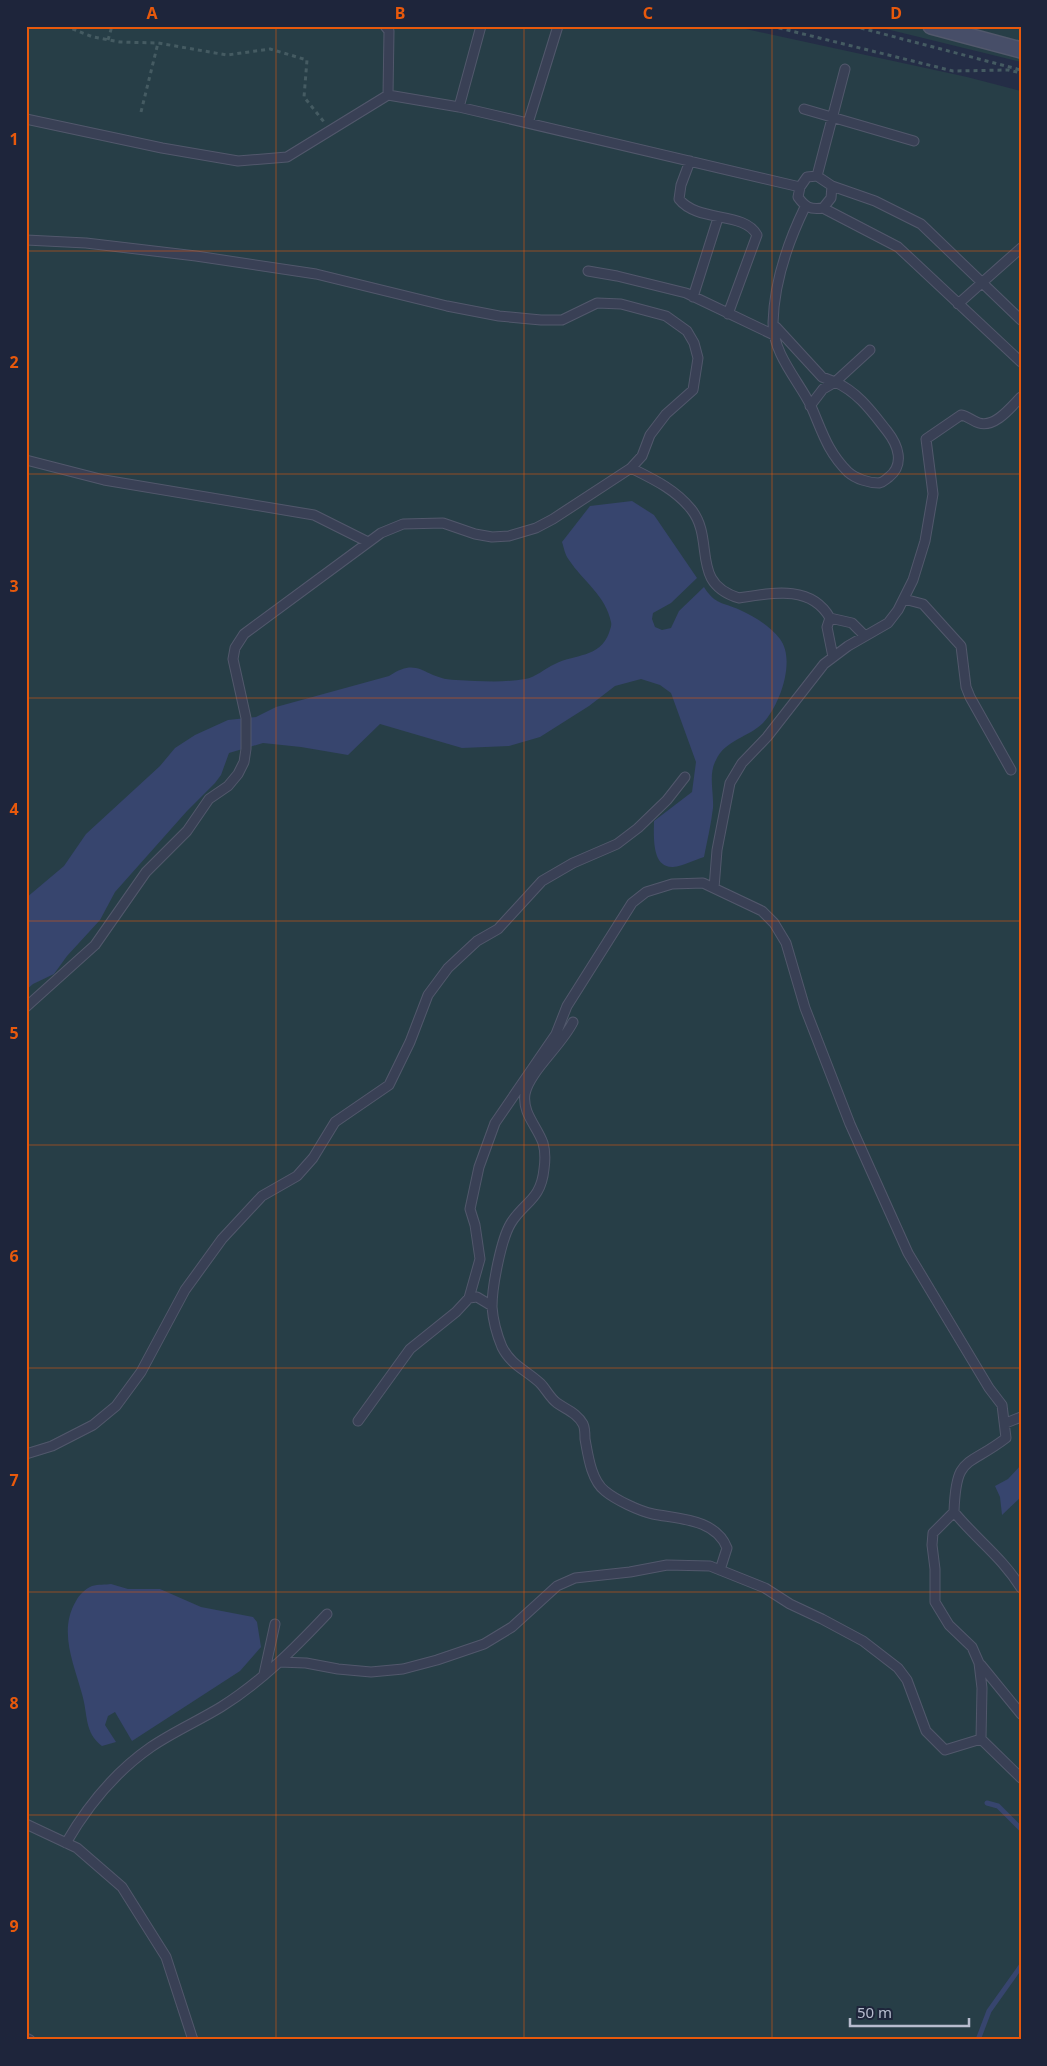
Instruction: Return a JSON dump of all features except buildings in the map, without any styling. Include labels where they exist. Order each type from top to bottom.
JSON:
[{"type":"main road","points":[[931,26],[1021,50]]},
{"type":"lane","points":[[385,26],[389,31],[388,95]]},
{"type":"lane","points":[[459,107],[481,26]]},
{"type":"lane","points":[[528,123],[558,26]]},
{"type":"lane","points":[[817,176],[845,69]]},
{"type":"lane","points":[[26,119],[162,148],[238,161],[287,157],[388,95],[459,107],[800,187]]},
{"type":"lane","points":[[804,109],[914,141]]},
{"type":"lane","points":[[690,161],[681,185],[679,199],[685,206],[718,218],[737,221],[753,228],[757,235],[728,314]]},
{"type":"lane","points":[[1021,320],[921,224],[875,200],[832,186],[817,176],[807,177],[800,187],[798,197],[805,207],[823,208],[898,247],[1021,362]]},
{"type":"lane","points":[[823,208],[831,198],[832,186]]},
{"type":"lane","points":[[773,324],[822,377],[849,388],[866,405],[896,442],[899,459],[895,472],[882,482],[868,483],[849,473],[819,430],[810,406],[778,348],[773,324],[780,282],[790,237],[805,207]]},
{"type":"lane","points":[[693,297],[718,218]]},
{"type":"lane","points":[[26,240],[86,243],[196,256],[316,274],[408,297],[500,316],[562,320],[596,303],[621,304],[666,316],[687,331],[694,343],[698,358],[693,390],[666,414],[650,435],[642,456],[631,468],[552,519],[536,528],[509,536],[492,537],[442,523],[419,522],[403,524],[381,532],[244,634],[235,648],[233,659],[246,718],[246,749],[244,762],[238,774],[228,786],[209,798],[186,831],[146,872],[95,945],[26,1007]]},
{"type":"lane","points":[[958,304],[1021,248]]},
{"type":"lane","points":[[588,271],[617,276],[693,297],[776,336]]},
{"type":"lane","points":[[810,406],[823,389],[835,382],[870,350]]},
{"type":"lane","points":[[714,888],[718,850],[730,783],[742,763],[767,737],[824,664],[864,636],[888,623],[914,580],[925,541],[932,494],[926,439],[961,415],[970,417],[978,423],[987,423],[1003,416],[1021,397]]},
{"type":"lane","points":[[26,460],[104,480],[314,515],[368,542]]},
{"type":"lane","points":[[631,468],[667,486],[692,510],[702,530],[709,576],[721,588],[731,595],[740,598],[780,593],[804,596],[818,604],[830,618],[852,623],[864,636]]},
{"type":"lane","points":[[904,599],[923,604],[961,646],[966,687],[970,697],[1011,770]]},
{"type":"lane","points":[[830,618],[827,627],[834,657]]},
{"type":"lane","points":[[26,1454],[52,1446],[92,1425],[116,1406],[140,1372],[185,1290],[222,1239],[262,1196],[297,1176],[313,1158],[335,1122],[389,1086],[410,1042],[428,994],[448,968],[477,941],[498,929],[542,881],[573,863],[617,844],[638,828],[667,800],[685,776]]},
{"type":"lane","points":[[358,1421],[410,1349],[456,1312],[469,1298],[480,1259],[475,1225],[470,1208],[480,1167],[495,1124],[556,1034],[567,1006],[632,904],[646,892],[672,884],[703,884],[714,888],[762,911],[774,923],[786,943],[804,1008],[850,1124],[908,1253],[989,1388],[1002,1405],[1006,1423],[1006,1438],[994,1447],[976,1456],[958,1473],[955,1484],[954,1512],[933,1533],[932,1545],[936,1569],[935,1602],[949,1625],[972,1647],[979,1662],[1021,1714]]},
{"type":"lane","points":[[573,1022],[566,1036],[531,1079],[525,1094],[526,1110],[543,1143],[544,1169],[539,1190],[528,1205],[512,1221],[503,1238],[492,1306],[496,1330],[503,1348],[517,1368],[540,1383],[556,1402],[573,1411],[584,1425],[594,1477],[604,1490],[651,1513],[677,1517],[701,1524],[714,1531],[723,1538],[727,1548],[720,1570]]},
{"type":"lane","points":[[469,1298],[477,1297],[492,1306]]},
{"type":"lane","points":[[1006,1423],[1021,1418]]},
{"type":"lane","points":[[954,1512],[983,1544],[1000,1558],[1021,1588]]},
{"type":"lane","points":[[279,1662],[306,1663],[338,1669],[371,1672],[403,1669],[484,1644],[512,1626],[557,1586],[575,1578],[630,1572],[667,1565],[710,1566],[765,1588],[790,1604],[863,1641],[898,1668],[907,1680],[926,1731],[945,1750],[981,1739]]},
{"type":"lane","points":[[66,1843],[80,1819],[103,1789],[129,1764],[152,1746],[222,1706],[294,1650],[327,1614]]},
{"type":"lane","points":[[264,1674],[275,1624]]},
{"type":"lane","points":[[979,1662],[982,1688],[981,1739],[1021,1778]]},
{"type":"lane","points":[[26,1824],[77,1848],[122,1887],[166,1957],[193,2040]]},
{"type":"lane","points":[[26,2038],[30,2040]]},
{"type":"path","points":[[65,26],[108,40],[158,43],[226,55],[270,49],[307,60],[304,97],[331,131]]},
{"type":"path","points":[[108,40],[112,26]]},
{"type":"path","points":[[770,26],[953,71],[1021,71]]},
{"type":"path","points":[[853,26],[1021,71]]},
{"type":"path","points":[[141,112],[158,43]]},
{"type":"shaded area","points":[[26,26],[732,26],[967,77],[1021,91],[1021,2040],[26,2040]]},
{"type":"shaded area","points":[[874,26],[1021,26],[1021,62]]},
{"type":"water","points":[[632,501],[654,515],[697,578],[671,603],[653,613],[652,619],[655,627],[662,630],[671,628],[679,611],[704,587],[716,600],[746,613],[767,626],[776,634],[785,648],[786,670],[784,682],[769,715],[757,728],[725,748],[714,765],[712,771],[713,808],[704,857],[673,867],[666,866],[657,857],[654,842],[654,821],[692,792],[696,762],[671,693],[660,685],[641,679],[615,686],[589,706],[540,737],[509,746],[462,748],[380,724],[348,755],[263,743],[229,753],[221,775],[215,783],[187,811],[115,892],[100,920],[67,956],[54,974],[33,984],[26,990],[26,898],[64,866],[86,834],[160,766],[175,748],[195,735],[228,720],[256,717],[276,707],[389,676],[399,670],[415,668],[445,679],[456,680],[516,680],[529,678],[562,661],[593,651],[605,641],[611,622],[604,604],[568,558],[562,542],[590,506]]},
{"type":"water","points":[[1021,1465],[1021,1497],[1002,1515],[1000,1497],[995,1486],[1008,1479]]},
{"type":"water","points":[[111,1584],[128,1589],[160,1589],[201,1607],[253,1617],[257,1622],[261,1647],[240,1671],[132,1741],[115,1712],[108,1716],[105,1725],[116,1742],[102,1746],[96,1741],[89,1729],[84,1701],[69,1648],[68,1624],[71,1612],[82,1592],[92,1586]]},
{"type":"waterway","points":[[987,1803],[998,1806],[1021,1829]]},
{"type":"waterway","points":[[978,2040],[989,2011],[1021,1966]]}]
